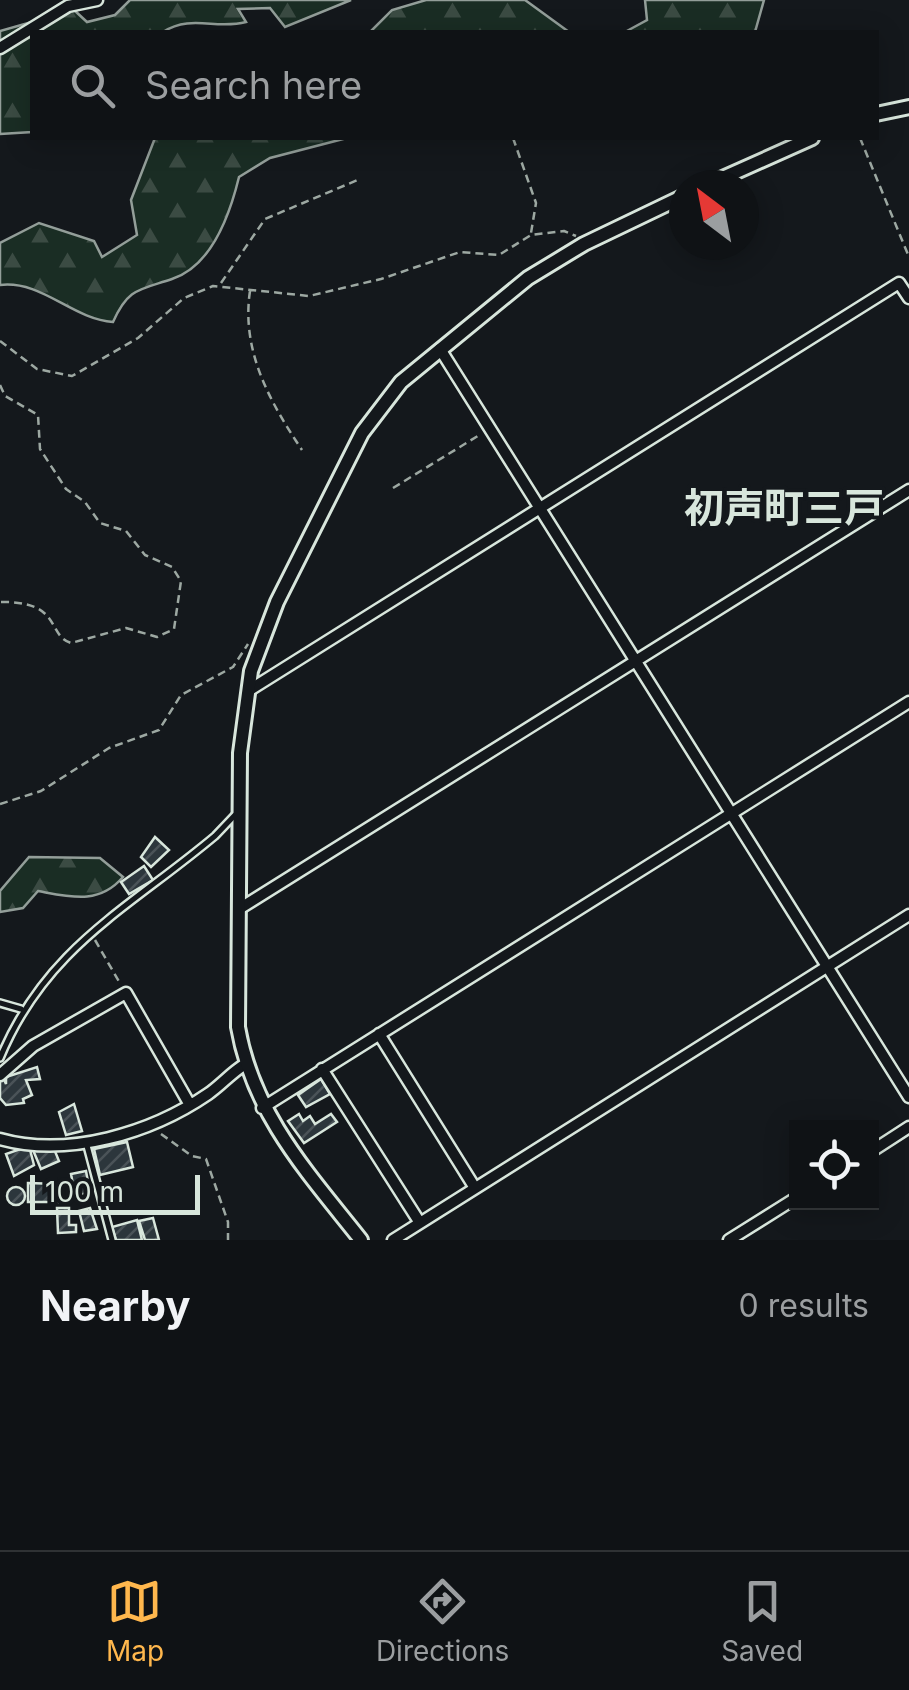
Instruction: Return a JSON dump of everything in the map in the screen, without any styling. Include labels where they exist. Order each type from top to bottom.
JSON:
[{"type":"street","points":[[0,48],[68,6],[97,0]]},
{"type":"street","points":[[879,113],[909,107]]},
{"type":"street","points":[[741,170],[808,140]]},
{"type":"street","points":[[361,1240],[262,1108],[244,1065],[238,1028],[241,810],[247,692],[261,640],[362,433],[402,382],[528,278],[584,244],[669,203]]},
{"type":"street","points":[[247,692],[900,282],[909,298]]},
{"type":"street","points":[[440,350],[909,1096]]},
{"type":"street","points":[[239,909],[909,490]]},
{"type":"street","points":[[262,1108],[909,702]]},
{"type":"street","points":[[392,1240],[909,915]]},
{"type":"street","points":[[0,1074],[33,1046],[126,994],[190,1105]]},
{"type":"street","points":[[379,1034],[475,1188]]},
{"type":"street","points":[[0,1138],[42,1144],[86,1142],[154,1124],[190,1105],[244,1065]]},
{"type":"street","points":[[322,1069],[420,1223]]},
{"type":"street","points":[[879,1146],[909,1127]]},
{"type":"street","points":[[729,1240],[789,1202]]},
{"type":"lane","points":[[0,1058],[22,1009],[40,982],[241,810]]},
{"type":"lane","points":[[0,1002],[22,1009]]},
{"type":"lane","points":[[86,1142],[112,1240]]},
{"type":"path","points":[[514,140],[536,203],[530,235]]},
{"type":"path","points":[[861,140],[909,257]]},
{"type":"path","points":[[220,284],[265,219],[360,179]]},
{"type":"path","points":[[0,341],[37,369],[72,376],[138,338],[184,298],[220,284],[288,296],[333,292],[460,252],[499,256],[530,235],[564,231],[584,244]]},
{"type":"path","points":[[250,290],[247,312],[260,378],[267,398],[302,450]]},
{"type":"path","points":[[0,385],[5,396],[38,415],[40,450],[66,489],[85,502],[100,523],[126,532],[145,555],[172,567],[181,581],[174,629],[156,637],[126,628],[71,643],[61,638],[49,614],[35,606],[0,602]]},
{"type":"path","points":[[393,488],[490,428]]},
{"type":"path","points":[[0,804],[42,791],[109,748],[158,730],[181,695],[233,667],[252,638],[261,640]]},
{"type":"path","points":[[92,934],[126,994]]},
{"type":"path","points":[[154,1124],[164,1140],[206,1159],[228,1222],[228,1240]]},
{"type":"green space","points":[[130,0],[351,0],[285,27],[270,8],[238,9],[246,22],[235,24],[194,23],[167,30],[30,30],[30,132],[0,134],[0,31],[74,10],[87,22],[115,15]]},
{"type":"green space","points":[[426,0],[525,0],[566,30],[372,30],[392,10]]},
{"type":"green space","points":[[645,0],[764,0],[756,30],[629,30],[647,20]]},
{"type":"green space","points":[[154,140],[339,140],[270,158],[239,177],[217,237],[198,263],[172,279],[130,296],[113,322],[84,314],[30,288],[0,285],[0,243],[39,223],[94,241],[102,257],[137,235],[131,200]]},
{"type":"green space","points":[[29,857],[100,858],[123,877],[104,892],[84,897],[38,891],[23,908],[0,912],[0,891]]},
{"type":"building","points":[[155,837],[169,850],[151,867],[141,857]]},
{"type":"building","points":[[144,866],[153,880],[129,894],[121,882]]},
{"type":"building","points":[[37,1067],[40,1079],[26,1080],[32,1095],[23,1099],[24,1103],[6,1105],[0,1098],[0,1080],[3,1077],[6,1084],[6,1077]]},
{"type":"building","points":[[321,1079],[330,1094],[306,1107],[298,1095]]},
{"type":"building","points":[[74,1104],[82,1131],[66,1135],[59,1112]]},
{"type":"building","points":[[299,1114],[303,1121],[310,1116],[315,1124],[331,1114],[337,1122],[304,1143],[288,1121]]},
{"type":"building","points":[[127,1142],[133,1167],[100,1175],[94,1149]]},
{"type":"building","points":[[52,1144],[59,1161],[41,1169],[33,1150]]},
{"type":"building","points":[[29,1146],[34,1165],[14,1176],[6,1154]]},
{"type":"building","points":[[86,1171],[90,1193],[75,1195],[71,1174]]},
{"type":"building","points":[[28,1183],[58,1184],[58,1202],[28,1202]]},
{"type":"building","points":[[16,1187],[25,1196],[16,1205],[7,1196]]},
{"type":"building","points":[[57,1208],[69,1208],[69,1225],[76,1225],[76,1232],[58,1233]]},
{"type":"building","points":[[90,1208],[97,1229],[84,1231],[79,1211]]},
{"type":"building","points":[[153,1218],[159,1240],[145,1240],[139,1221]]},
{"type":"building","points":[[137,1220],[142,1240],[116,1240],[112,1227]]},
{"type":"district","name":"初声町三戸","points":[[784,507]]}]
